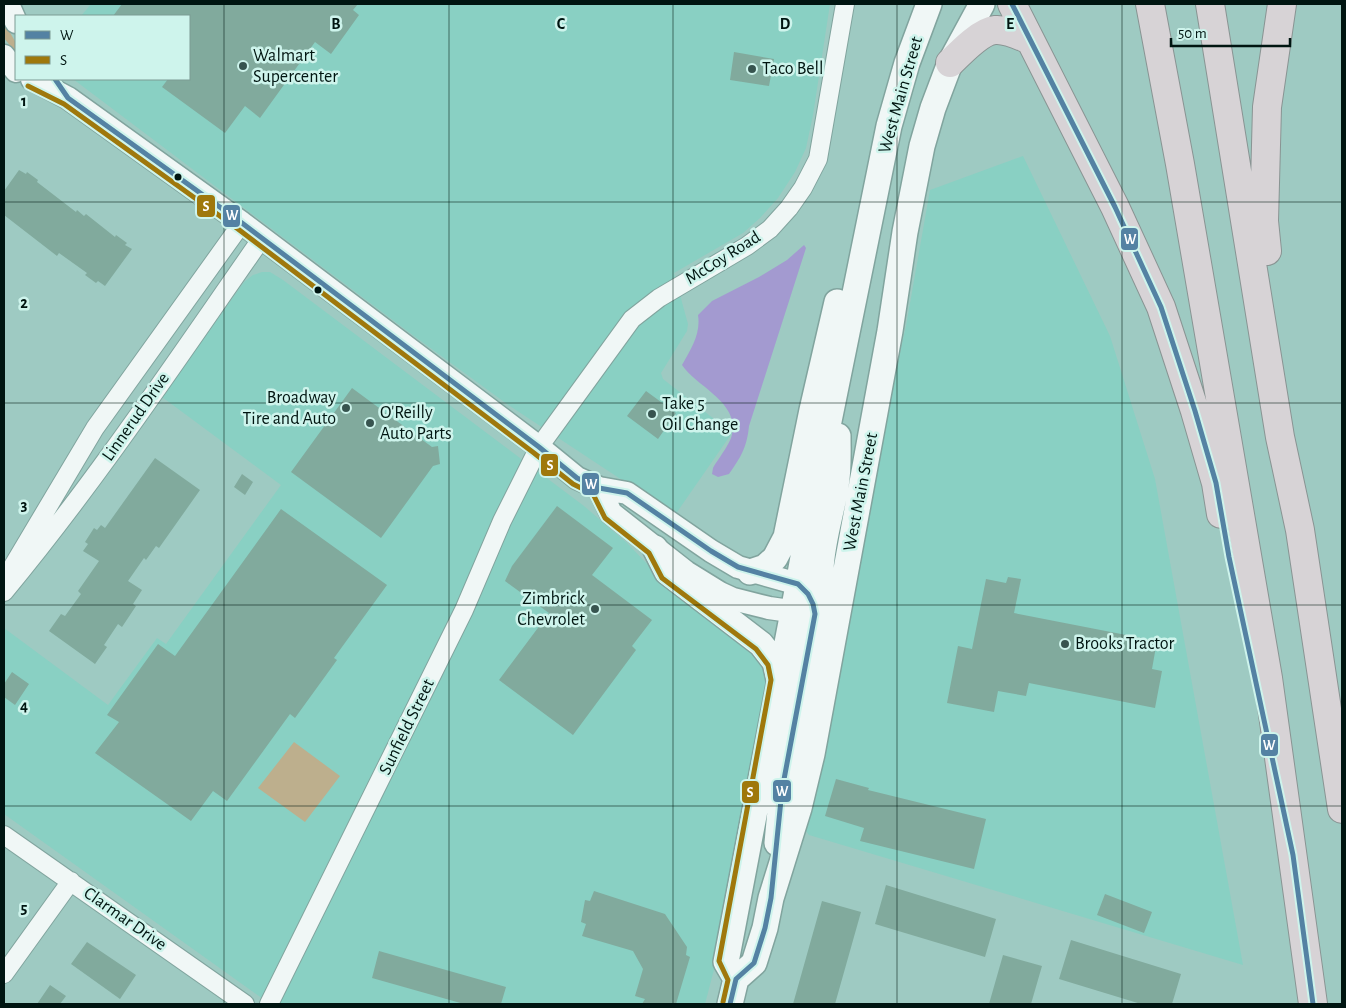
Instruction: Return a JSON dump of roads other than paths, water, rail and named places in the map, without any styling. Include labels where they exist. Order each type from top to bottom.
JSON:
[{"type":"highway","points":[[1012,4],[1115,207],[1161,308],[1195,411],[1216,483],[1229,556],[1293,856]]},
{"type":"highway","points":[[1150,4],[1180,164],[1265,659],[1313,1004]]},
{"type":"highway","points":[[1210,4],[1280,437],[1300,530],[1342,809]]},
{"type":"highway","points":[[1280,437],[1277,337],[1264,221],[1267,107],[1282,4]]},
{"type":"highway","points":[[950,63],[969,44],[995,30],[1013,33],[1030,40]]},
{"type":"main road","name":"West Main Street","points":[[930,4],[904,72],[889,126],[816,485],[798,584],[815,614],[812,754],[799,808],[771,898],[765,928],[754,963],[736,979],[726,962],[779,680],[815,614],[832,591],[863,485],[890,332],[905,232],[922,146],[933,108],[950,63],[982,4]]},
{"type":"main road","points":[[744,570],[765,566],[776,558],[786,537],[812,410],[856,222],[876,187]]},
{"type":"main road","points":[[832,591],[822,555],[836,485],[838,434],[836,390]]},
{"type":"main road","points":[[655,548],[667,572],[761,644],[775,662],[779,680]]},
{"type":"main road","points":[[730,1004],[736,979]]},
{"type":"street","points":[[8,4],[15,20]]},
{"type":"street","name":"McCoy Road","points":[[539,447],[632,318],[659,298],[747,246],[770,229],[790,208],[818,159],[844,4]]},
{"type":"street","points":[[4,56],[15,70]]},
{"type":"street","points":[[34,80],[68,98],[242,223],[539,447],[577,478],[599,488],[627,493],[711,551],[744,570]]},
{"type":"street","points":[[56,80],[68,98]]},
{"type":"street","name":"Linnerud Drive","points":[[4,581],[95,428],[242,223]]},
{"type":"street","name":"Linnerud Drive","points":[[4,592],[108,457],[262,238]]},
{"type":"street","name":"Sunfield Street","points":[[269,1004],[464,610],[502,521],[539,447]]},
{"type":"street","points":[[599,488],[611,513],[686,572],[720,593],[744,602],[815,614]]},
{"type":"street","points":[[655,548],[660,543],[668,541],[688,550],[707,564],[744,570],[832,591]]},
{"type":"street","name":"Clarmar Drive","points":[[4,835],[245,1004]]},
{"type":"street","points":[[4,974],[71,881]]},
{"type":"place","name":"Walmart Supercenter","points":[[243,66]]},
{"type":"place","name":"Taco Bell","points":[[752,69]]},
{"type":"place","name":"Broadway Tire and Auto","points":[[346,408]]},
{"type":"place","name":"Take 5 Oil Change","points":[[652,414]]},
{"type":"place","name":"O'Reilly Auto Parts","points":[[370,423]]},
{"type":"place","name":"Zimbrick Chevrolet","points":[[595,609]]},
{"type":"place","name":"Brooks Tractor","points":[[1065,644]]}]
